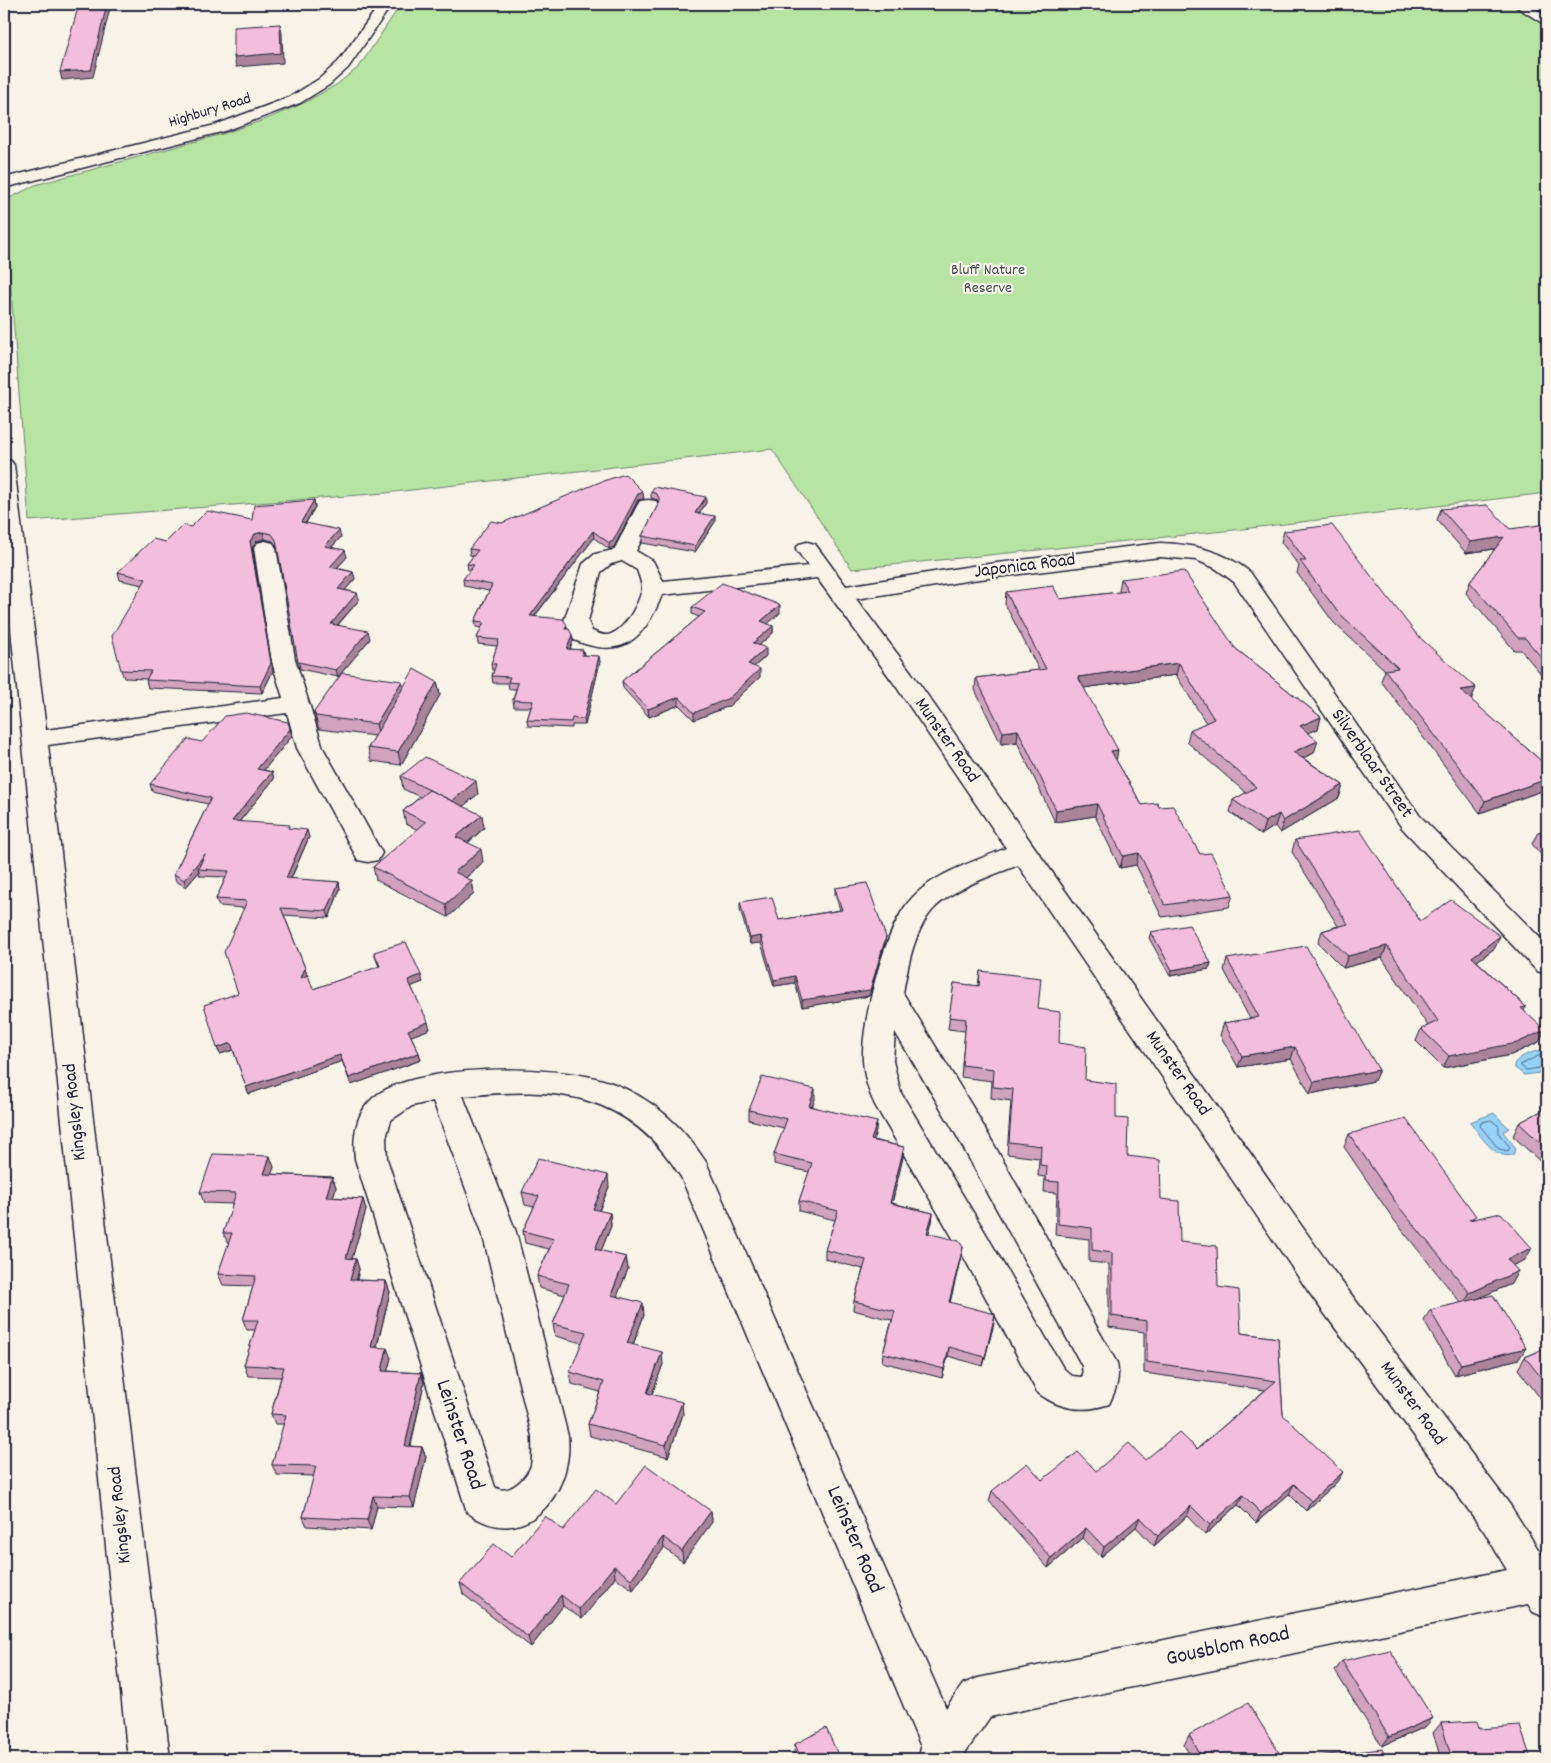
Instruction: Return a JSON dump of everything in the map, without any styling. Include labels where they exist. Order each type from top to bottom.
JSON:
[{"type":"street","name":"Highbury Road","points":[[4,183],[220,128],[248,120],[295,100],[324,82],[343,66],[386,4]]},
{"type":"street","points":[[1518,4],[1547,22]]},
{"type":"street","name":"Kingsley Road","points":[[4,465],[149,1759]]},
{"type":"street","points":[[623,554],[648,506]]},
{"type":"street","points":[[265,548],[284,659],[310,748],[368,853]]},
{"type":"street","name":"Japonica Road","points":[[842,594],[972,573],[1160,550],[1182,550],[1208,555]]},
{"type":"street","points":[[623,554],[634,557],[652,573],[653,589],[643,616],[628,635],[619,640],[605,642],[590,640],[582,635],[576,621],[591,569],[603,559],[623,554]]},
{"type":"street","name":"Silverblaar Street","points":[[1208,555],[1225,563],[1242,577],[1411,822],[1547,963]]},
{"type":"street","name":"Munster Road","points":[[653,589],[815,560],[877,640],[1320,1280],[1497,1518],[1542,1591]]},
{"type":"street","points":[[36,739],[297,704]]},
{"type":"street","points":[[889,995],[964,1120],[1099,1363],[1102,1375],[1096,1392],[1071,1393],[1058,1388],[1050,1380],[973,1242],[886,1096],[879,1074],[878,1054],[881,1027],[889,995],[909,922],[922,905],[944,888],[1023,851]]},
{"type":"street","name":"Leinster Road","points":[[443,1086],[499,1232],[550,1436],[552,1458],[540,1488],[512,1508],[500,1510],[487,1507],[480,1499],[371,1159],[369,1141],[373,1124],[384,1107],[404,1097],[443,1086],[528,1082],[587,1088],[627,1103],[666,1131],[682,1149],[696,1171],[941,1753]]},
{"type":"street","name":"Gousblom Road","points":[[941,1753],[978,1699],[1542,1591]]},
{"type":"green space","name":"Bluff Nature Reserve","points":[[401,4],[1547,4],[1547,493],[1234,530],[852,569],[772,449],[385,493],[29,521],[4,201],[35,185],[219,135],[264,120],[304,103],[336,85],[359,67]]},
{"type":"water","points":[[1547,1050],[1547,1072],[1524,1075],[1515,1068],[1514,1064],[1524,1056],[1533,1052]]},
{"type":"water","points":[[1494,1113],[1509,1128],[1503,1132],[1516,1148],[1513,1155],[1506,1156],[1494,1150],[1470,1122]]},
{"type":"building","points":[[79,4],[107,4],[91,70],[60,72]]},
{"type":"building","points":[[280,24],[281,53],[234,57],[234,27]]},
{"type":"building","points":[[625,474],[643,492],[638,494],[613,541],[609,543],[593,531],[530,616],[563,619],[567,625],[565,629],[569,629],[572,635],[567,649],[583,650],[582,655],[599,656],[584,719],[572,718],[571,722],[527,720],[533,701],[513,700],[518,683],[508,682],[510,677],[492,676],[496,664],[491,664],[499,640],[477,638],[484,622],[475,621],[492,585],[463,579],[474,565],[467,564],[478,550],[469,549],[491,521],[502,523],[600,482]]},
{"type":"building","points":[[654,487],[706,497],[695,513],[715,516],[695,546],[642,536],[660,501],[657,494],[651,492]]},
{"type":"building","points":[[314,500],[301,522],[339,530],[325,546],[345,550],[330,567],[353,572],[338,589],[357,593],[331,624],[368,631],[336,670],[298,662],[276,540],[272,534],[263,532],[255,534],[250,541],[271,663],[260,686],[146,680],[151,671],[121,670],[112,636],[146,579],[118,572],[153,539],[166,542],[183,525],[191,527],[207,511],[252,520],[254,505]]},
{"type":"building","points":[[1487,505],[1510,529],[1547,524],[1547,575],[1544,579],[1547,582],[1547,664],[1525,638],[1518,638],[1470,582],[1504,537],[1470,542],[1441,509]]},
{"type":"building","points":[[1332,525],[1417,635],[1476,688],[1460,690],[1547,766],[1547,779],[1485,801],[1385,670],[1398,668],[1337,611],[1300,561],[1306,561],[1284,531]]},
{"type":"building","points":[[1184,571],[1235,648],[1321,717],[1300,726],[1318,741],[1293,752],[1343,785],[1283,821],[1279,814],[1265,822],[1233,800],[1256,787],[1190,730],[1214,719],[1179,663],[1078,677],[1118,750],[1111,751],[1142,805],[1157,803],[1159,807],[1173,806],[1200,854],[1211,853],[1233,895],[1165,905],[1139,853],[1123,856],[1097,804],[1056,810],[1018,730],[1003,732],[976,678],[1046,669],[1006,592],[1053,586],[1060,599],[1128,591],[1121,579]]},
{"type":"building","points":[[722,583],[780,605],[761,621],[773,626],[753,643],[766,648],[748,664],[760,669],[729,698],[694,713],[679,697],[648,709],[622,681],[705,612],[692,607]]},
{"type":"building","points":[[414,669],[437,682],[398,752],[368,748]]},
{"type":"building","points":[[342,673],[402,681],[376,724],[316,716],[314,712]]},
{"type":"building","points":[[246,713],[288,722],[290,729],[257,769],[272,772],[232,821],[290,825],[288,828],[307,830],[286,878],[339,882],[327,911],[281,908],[305,968],[301,978],[308,975],[313,989],[380,966],[374,952],[406,942],[421,975],[408,980],[428,1022],[408,1030],[419,1053],[349,1078],[340,1055],[246,1087],[231,1043],[217,1048],[204,1005],[238,993],[224,952],[247,901],[216,899],[229,871],[198,869],[205,854],[184,880],[174,874],[211,798],[150,784],[188,739],[202,742],[225,716]]},
{"type":"building","points":[[425,757],[476,781],[452,801],[401,776]]},
{"type":"building","points":[[429,790],[482,815],[456,837],[481,849],[455,872],[472,881],[446,904],[373,867],[426,822],[403,811]]},
{"type":"building","points":[[1360,830],[1420,921],[1451,900],[1500,936],[1472,957],[1526,1007],[1521,1008],[1545,1030],[1517,1043],[1449,1056],[1421,1029],[1438,1021],[1387,946],[1348,956],[1322,931],[1348,924],[1295,840]]},
{"type":"building","points":[[1547,830],[1547,843],[1538,832]]},
{"type":"building","points":[[867,883],[886,937],[870,990],[802,1000],[795,976],[774,980],[761,936],[750,938],[740,902],[772,897],[779,920],[842,910],[835,888]]},
{"type":"building","points":[[1189,925],[1211,963],[1172,970],[1151,932]]},
{"type":"building","points":[[1306,946],[1379,1070],[1314,1082],[1295,1047],[1242,1056],[1224,1023],[1259,1017],[1227,959]]},
{"type":"building","points":[[980,971],[1041,978],[1038,1009],[1060,1012],[1059,1043],[1086,1047],[1085,1080],[1116,1084],[1116,1118],[1128,1119],[1127,1156],[1160,1160],[1161,1199],[1179,1201],[1180,1242],[1217,1246],[1218,1287],[1239,1290],[1241,1333],[1278,1338],[1283,1415],[1343,1472],[1311,1501],[1294,1484],[1261,1513],[1243,1495],[1210,1525],[1191,1506],[1158,1536],[1140,1517],[1104,1547],[1086,1528],[1051,1558],[992,1491],[1027,1463],[1042,1480],[1078,1452],[1096,1471],[1129,1443],[1145,1460],[1179,1432],[1197,1449],[1276,1381],[1147,1362],[1147,1321],[1112,1316],[1112,1253],[1092,1250],[1092,1228],[1058,1224],[1059,1182],[1046,1181],[1047,1166],[1040,1165],[1041,1146],[1009,1142],[1013,1089],[993,1087],[994,1069],[962,1065],[966,1019],[949,1017],[954,983],[979,986]]},
{"type":"building","points":[[762,1077],[815,1089],[809,1106],[877,1122],[871,1140],[904,1147],[890,1203],[933,1213],[927,1233],[959,1241],[963,1247],[949,1302],[995,1314],[985,1357],[949,1347],[944,1369],[883,1353],[895,1311],[854,1301],[866,1260],[825,1250],[838,1211],[799,1201],[812,1163],[774,1154],[787,1119],[749,1110]]},
{"type":"building","points":[[1547,1108],[1547,1149],[1519,1123]]},
{"type":"building","points":[[1406,1119],[1476,1216],[1469,1220],[1501,1213],[1532,1248],[1507,1259],[1518,1271],[1470,1293],[1399,1207],[1349,1134]]},
{"type":"building","points":[[213,1154],[270,1156],[264,1174],[332,1177],[326,1197],[363,1199],[346,1258],[356,1259],[350,1280],[386,1281],[371,1347],[387,1348],[382,1371],[421,1373],[405,1446],[422,1447],[410,1497],[373,1496],[367,1520],[303,1517],[316,1466],[272,1465],[286,1415],[271,1414],[284,1367],[244,1365],[258,1320],[243,1320],[256,1276],[218,1274],[232,1233],[223,1233],[236,1193],[200,1192]]},
{"type":"building","points":[[538,1158],[608,1175],[593,1209],[610,1213],[595,1249],[626,1257],[611,1295],[643,1303],[627,1343],[662,1352],[647,1393],[682,1402],[666,1445],[588,1424],[604,1382],[570,1372],[586,1332],[553,1324],[569,1284],[537,1276],[554,1239],[523,1231],[539,1196],[522,1192]]},
{"type":"building","points":[[1493,1295],[1526,1348],[1461,1364],[1430,1310]]},
{"type":"building","points":[[1547,1348],[1547,1385],[1525,1357]]},
{"type":"building","points":[[646,1465],[711,1511],[682,1551],[663,1537],[631,1579],[614,1566],[579,1609],[561,1595],[528,1637],[460,1583],[494,1544],[511,1557],[545,1516],[563,1530],[596,1489],[616,1504]]},
{"type":"building","points":[[1390,1650],[1433,1718],[1389,1737],[1342,1661]]},
{"type":"building","points":[[1248,1703],[1283,1759],[1203,1759],[1189,1735]]},
{"type":"building","points":[[1477,1721],[1479,1729],[1520,1726],[1531,1759],[1452,1759],[1441,1723]]},
{"type":"building","points":[[826,1728],[840,1759],[801,1759],[795,1744]]},
{"type":"building","points":[[1382,1749],[1386,1759],[1290,1759]]}]
